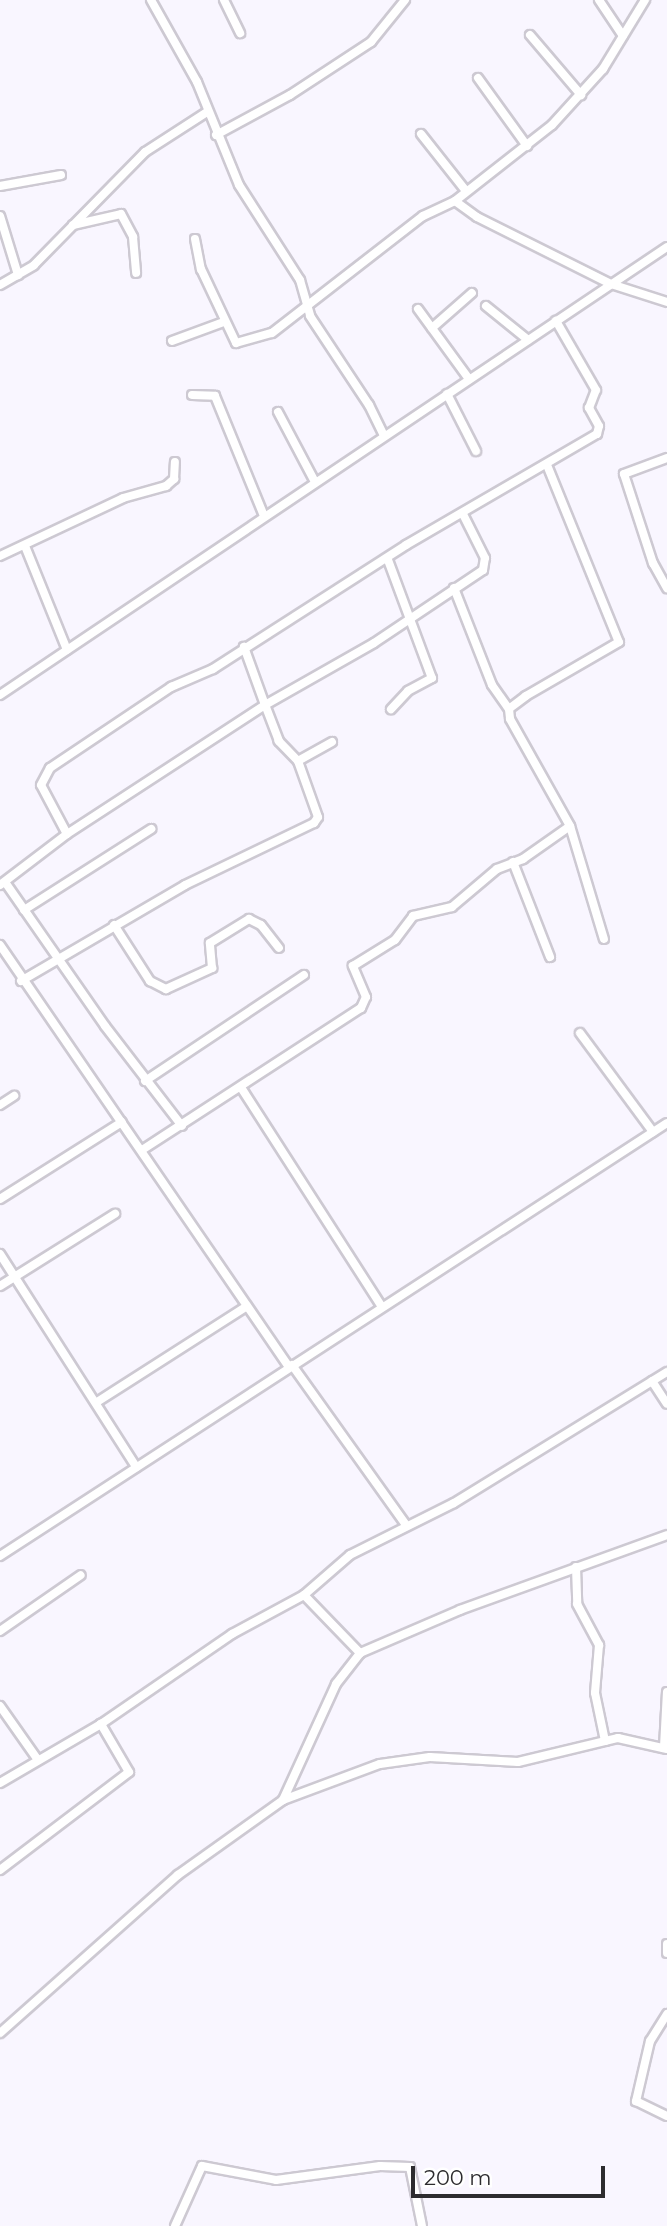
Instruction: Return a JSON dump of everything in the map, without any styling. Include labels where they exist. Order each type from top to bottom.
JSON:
[{"type":"street","points":[[150,0],[197,82],[216,135],[253,210],[300,281],[310,316],[369,405],[384,436]]},
{"type":"street","points":[[224,0],[240,33]]},
{"type":"street","points":[[216,135],[290,95],[371,42],[391,23],[405,0]]},
{"type":"street","points":[[599,0],[623,36]]},
{"type":"street","points":[[195,239],[197,259],[224,322],[240,344],[282,327],[307,304],[359,269],[423,216],[454,201],[527,146],[581,95],[645,0]]},
{"type":"street","points":[[530,35],[581,95]]},
{"type":"street","points":[[478,78],[527,146]]},
{"type":"street","points":[[0,285],[18,275],[73,225],[145,152],[207,112]]},
{"type":"street","points":[[421,134],[466,191]]},
{"type":"street","points":[[0,187],[61,175]]},
{"type":"street","points":[[454,201],[477,217],[611,284],[667,302]]},
{"type":"street","points":[[73,225],[121,214],[134,237],[136,273]]},
{"type":"street","points":[[0,216],[18,275]]},
{"type":"street","points":[[0,695],[667,247]]},
{"type":"street","points":[[432,328],[472,293]]},
{"type":"street","points":[[486,306],[528,340]]},
{"type":"street","points":[[418,309],[469,379]]},
{"type":"street","points":[[67,834],[41,785],[43,775],[171,687],[213,668],[600,431],[589,408],[596,390],[556,321]]},
{"type":"street","points":[[172,341],[224,322]]},
{"type":"street","points":[[447,394],[476,451]]},
{"type":"street","points":[[192,395],[215,396],[264,516]]},
{"type":"street","points":[[278,412],[315,482]]},
{"type":"street","points":[[667,457],[624,474],[653,563],[667,588]]},
{"type":"street","points":[[0,556],[123,498],[171,483],[176,474],[175,462]]},
{"type":"street","points":[[509,709],[619,642],[547,465]]},
{"type":"street","points":[[182,1126],[145,1081],[24,909],[2,884],[67,834],[265,705],[412,617],[483,570],[485,558],[463,514]]},
{"type":"street","points":[[25,546],[67,650]]},
{"type":"street","points":[[388,560],[412,617],[432,678],[408,691],[391,709]]},
{"type":"street","points":[[454,588],[492,685],[509,709],[510,719],[570,826],[604,939]]},
{"type":"street","points":[[21,981],[114,925],[255,848],[314,823],[318,817],[298,761],[279,741],[244,647]]},
{"type":"street","points":[[298,761],[332,742]]},
{"type":"street","points":[[142,1150],[242,1088],[361,1008],[366,997],[353,966],[395,940],[413,916],[452,906],[513,862],[570,826]]},
{"type":"street","points":[[24,909],[151,830]]},
{"type":"street","points":[[513,862],[550,957]]},
{"type":"street","points":[[114,925],[150,981],[166,989],[212,968],[210,943],[249,919],[261,925],[279,948]]},
{"type":"street","points":[[0,945],[21,981],[142,1150],[247,1306],[406,1525]]},
{"type":"street","points":[[145,1081],[304,975]]},
{"type":"street","points":[[580,1034],[653,1132]]},
{"type":"street","points":[[242,1088],[382,1307]]},
{"type":"street","points":[[0,1105],[14,1096]]},
{"type":"street","points":[[0,1199],[122,1122]]},
{"type":"street","points":[[0,1556],[667,1123]]},
{"type":"street","points":[[0,1286],[115,1214]]},
{"type":"street","points":[[0,1254],[97,1402],[136,1467]]},
{"type":"street","points":[[97,1402],[247,1306]]},
{"type":"street","points":[[0,1783],[101,1724],[232,1634],[304,1595],[350,1555],[454,1503],[667,1372]]},
{"type":"street","points":[[652,1381],[667,1404]]},
{"type":"street","points":[[283,1800],[336,1684],[360,1653],[576,1567],[667,1535]]},
{"type":"street","points":[[576,1567],[577,1604],[599,1645],[595,1693],[605,1741]]},
{"type":"street","points":[[0,1631],[81,1575]]},
{"type":"street","points":[[304,1595],[360,1653]]},
{"type":"street","points":[[0,2033],[178,1875],[283,1800],[380,1764],[429,1757],[518,1762],[618,1738],[666,1748],[667,1692]]},
{"type":"street","points":[[0,1706],[38,1760]]},
{"type":"street","points":[[0,1870],[129,1772],[101,1724]]},
{"type":"street","points":[[667,1944],[667,1953]]},
{"type":"street","points":[[667,2014],[650,2040],[636,2101],[667,2116]]},
{"type":"street","points":[[173,2224],[202,2166],[276,2180],[380,2166],[410,2167],[422,2226]]}]
